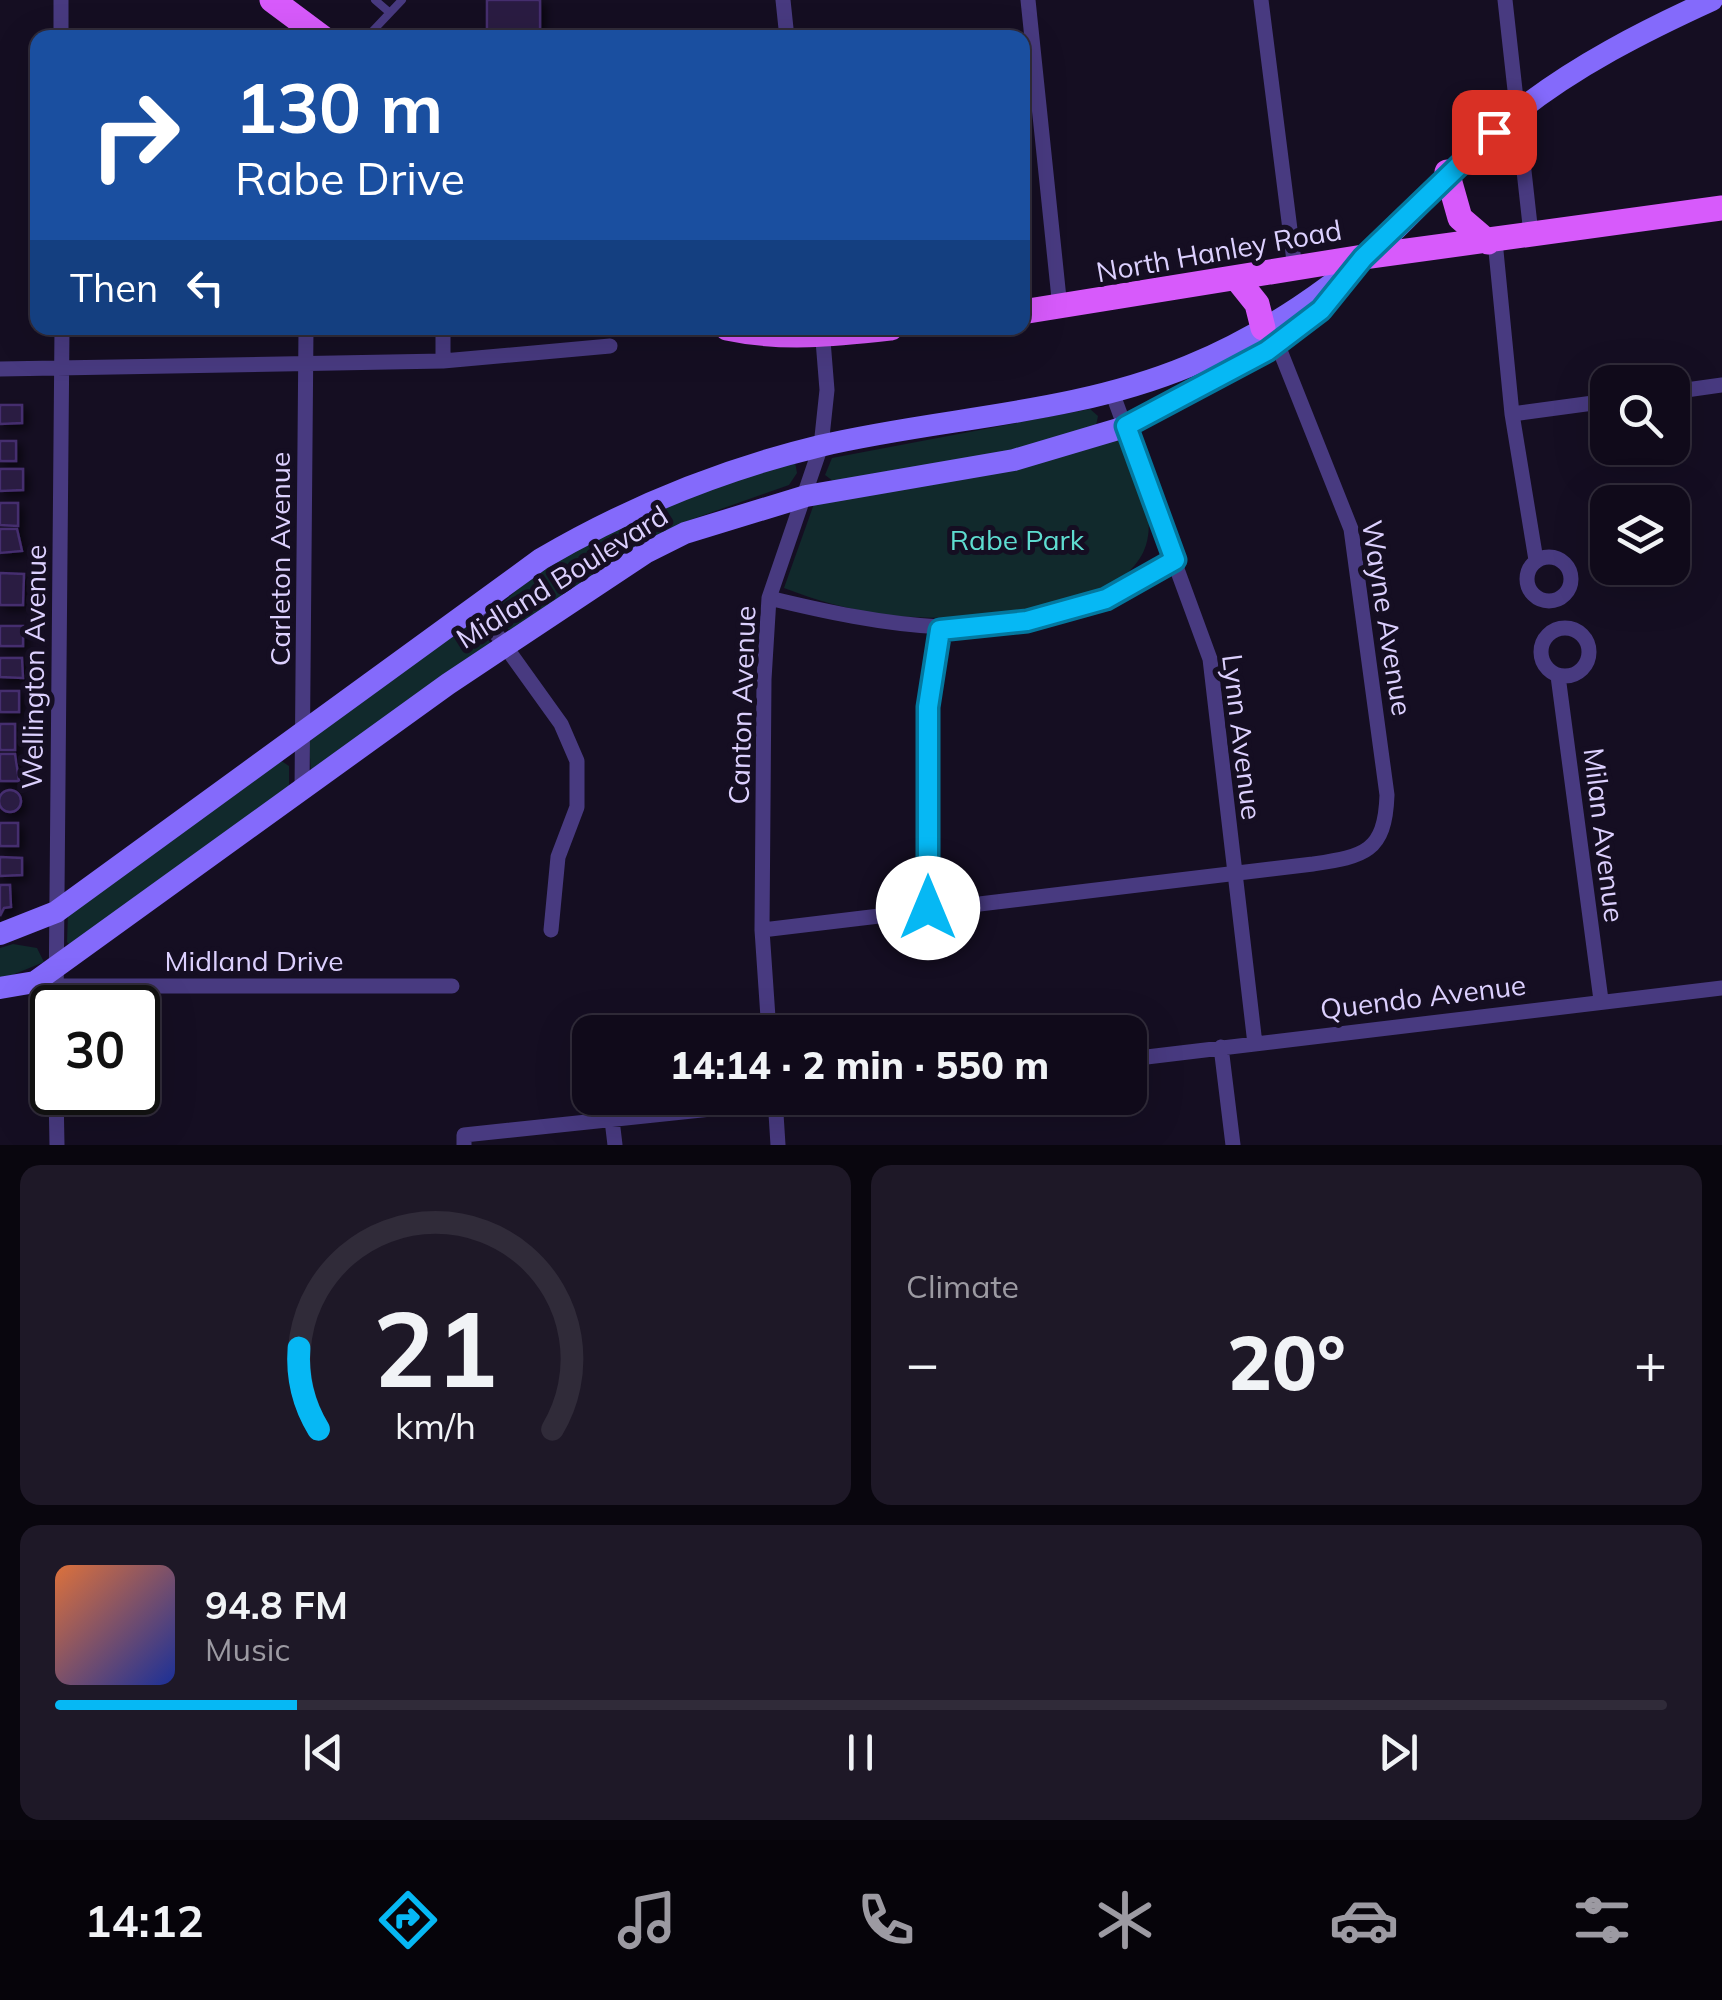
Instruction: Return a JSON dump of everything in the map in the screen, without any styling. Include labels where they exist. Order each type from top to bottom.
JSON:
[{"type":"main road","points":[[272,0],[313,30]]},
{"type":"main road","name":"Midland Boulevard","points":[[0,988],[57,977],[302,792],[508,644],[645,553],[729,518],[806,496],[1014,460],[1126,426],[1270,335],[1363,258],[1448,172],[1517,112],[1649,29],[1712,0]]},
{"type":"main road","points":[[1448,172],[1457,212],[1466,228],[1491,241]]},
{"type":"main road","name":"North Hanley Road","points":[[1030,311],[1363,258],[1722,208]]},
{"type":"main road","points":[[1237,279],[1257,304],[1270,335]]},
{"type":"main road","name":"Midland Boulevard","points":[[0,934],[56,912],[540,559],[614,516],[761,463],[822,446],[1112,392],[1270,335]]},
{"type":"street","points":[[62,0],[62,30]]},
{"type":"street","points":[[782,0],[786,30]]},
{"type":"street","points":[[1028,0],[1060,308]]},
{"type":"street","points":[[1261,0],[1296,269]]},
{"type":"street","points":[[1505,0],[1531,234]]},
{"type":"street","points":[[1491,241],[1512,414],[1536,560]]},
{"type":"street","name":"Wellington Avenue","points":[[57,985],[62,335]]},
{"type":"street","name":"Carleton Avenue","points":[[302,792],[306,335]]},
{"type":"street","points":[[442,335],[443,361]]},
{"type":"street","name":"Canton Avenue","points":[[768,1015],[762,930],[764,678],[769,598],[822,446],[827,390],[823,335]]},
{"type":"street","name":"Wayne Avenue","points":[[1234,873],[1352,858],[1373,846],[1386,820],[1386,794],[1351,529],[1270,335]]},
{"type":"street","points":[[0,368],[443,361],[610,346]]},
{"type":"street","points":[[1690,389],[1722,385]]},
{"type":"street","name":"Lynn Avenue","points":[[1112,392],[1210,660],[1255,1044]]},
{"type":"street","points":[[1512,414],[1590,403]]},
{"type":"street","points":[[769,598],[857,619],[940,630],[1027,621],[1106,599],[1175,560]]},
{"type":"street","points":[[477,606],[508,644],[561,724],[577,761],[577,807],[558,856],[550,930]]},
{"type":"street","points":[[928,908],[928,707],[940,630]]},
{"type":"street","name":"Milan Avenue","points":[[1558,676],[1600,1000]]},
{"type":"street","points":[[762,930],[1234,873]]},
{"type":"street","name":"Midland Drive","points":[[57,977],[452,986]]},
{"type":"street","name":"Quendo Avenue","points":[[1147,1057],[1722,988]]},
{"type":"street","points":[[1221,1048],[1232,1145]]},
{"type":"street","points":[[56,1115],[57,1145]]},
{"type":"street","points":[[464,1140],[651,1115]]},
{"type":"street","points":[[776,1115],[778,1145]]},
{"type":"street","points":[[612,1120],[615,1145]]},
{"type":"lane","points":[[375,0],[389,12]]},
{"type":"lane","points":[[373,30],[402,0]]},
{"type":"green space","points":[[1090,409],[1098,416],[1096,426],[1044,445],[833,481],[825,475],[832,458]]},
{"type":"green space","name":"Rabe Park","points":[[1120,436],[1142,489],[1149,531],[1146,545],[1130,570],[1103,589],[1068,603],[1028,611],[945,618],[868,612],[784,588],[815,501]]},
{"type":"green space","points":[[795,462],[797,473],[789,485],[687,521],[510,631],[496,615],[501,605],[537,575],[633,518],[683,497]]},
{"type":"green space","points":[[471,623],[482,628],[492,646],[311,772],[309,743],[313,737]]},
{"type":"green space","points":[[280,760],[289,766],[289,789],[70,945],[67,942],[68,914]]},
{"type":"green space","points":[[13,944],[37,948],[44,962],[0,980],[0,948]]},
{"type":"building","points":[[487,0],[540,0],[540,30],[487,30]]},
{"type":"building","points":[[0,405],[22,405],[22,423],[0,424]]},
{"type":"building","points":[[0,441],[16,441],[16,461],[0,461]]},
{"type":"building","points":[[0,469],[23,469],[23,490],[0,491]]},
{"type":"building","points":[[0,503],[18,503],[18,526],[0,525]]},
{"type":"building","points":[[0,529],[17,529],[22,551],[0,553]]},
{"type":"building","points":[[0,573],[24,574],[23,605],[0,605]]},
{"type":"building","points":[[0,626],[23,626],[23,646],[0,646]]},
{"type":"building","points":[[0,658],[22,658],[23,678],[0,677]]},
{"type":"building","points":[[0,691],[19,691],[19,712],[0,712]]},
{"type":"building","points":[[0,724],[15,724],[15,750],[0,750]]},
{"type":"building","points":[[0,754],[15,754],[19,781],[0,781]]},
{"type":"building","points":[[10,790],[18,793],[18,809],[10,812],[2,809],[-1,801],[2,793]]},
{"type":"building","points":[[0,823],[18,823],[18,846],[0,846]]},
{"type":"building","points":[[0,857],[22,858],[22,875],[0,876]]},
{"type":"building","points":[[0,885],[10,885],[11,907],[4,908],[0,916]]},
{"type":"route","points":[[928,908],[928,707],[940,630],[1027,621],[1106,599],[1175,560],[1126,426],[1267,351],[1321,310],[1363,258],[1397,228],[1448,172],[1494,132]]}]
